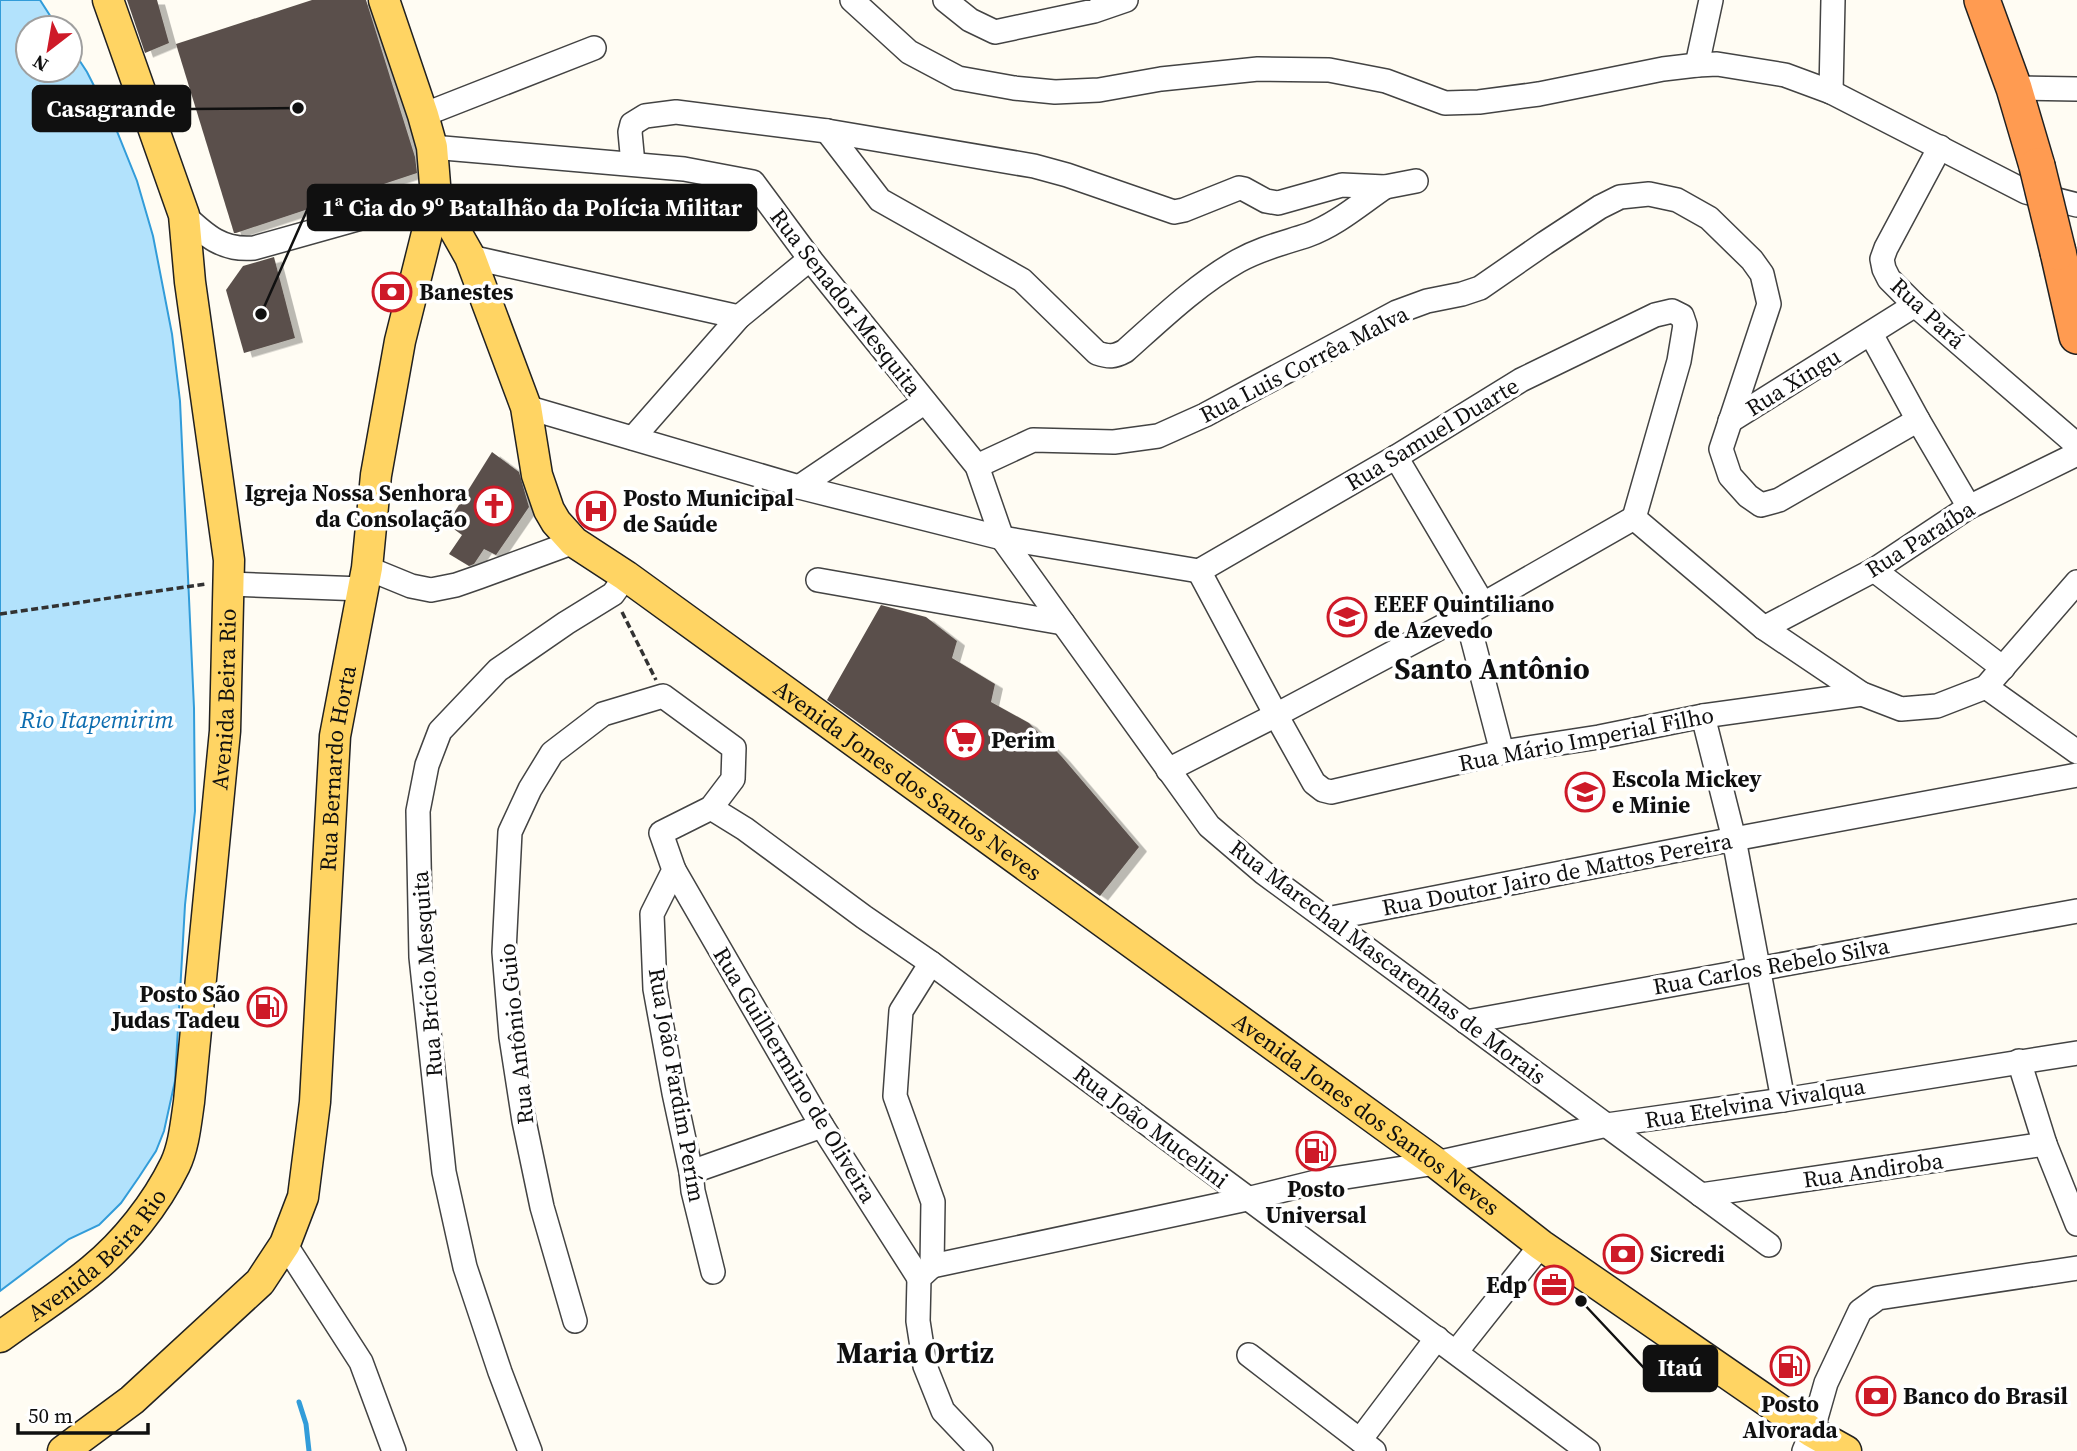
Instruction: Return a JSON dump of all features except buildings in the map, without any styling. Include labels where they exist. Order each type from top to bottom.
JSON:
[{"type":"highway","points":[[1982,0],[2014,88],[2037,166],[2077,336]]},
{"type":"main road","name":"Avenida Beira Rio","points":[[0,1338],[92,1270],[133,1227],[156,1197],[176,1163],[185,1131],[189,1102],[225,731],[218,584],[229,560],[190,282],[184,215],[108,0]]},
{"type":"main road","name":"Rua Bernardo Horta","points":[[63,1451],[132,1400],[260,1282],[285,1244],[303,1197],[315,1102],[335,736],[365,579],[376,475],[400,341],[436,197],[432,147],[384,0]]},
{"type":"main road","name":"Avenida Jones dos Santos Neves","points":[[436,197],[470,257],[526,407],[537,475],[549,510],[574,542],[620,585],[1436,1163],[1541,1245],[1808,1442],[1846,1451]]},
{"type":"street","points":[[852,0],[909,52],[958,78],[1055,92],[1099,90],[1161,79],[1258,69],[1329,70],[1385,81],[1446,103],[1479,102],[1539,94],[1697,65],[1717,64],[1785,75],[1831,92],[2026,191],[2077,205]]},
{"type":"street","points":[[946,0],[970,20],[995,32],[1094,11],[1126,0]]},
{"type":"street","points":[[1697,65],[1711,0]]},
{"type":"street","points":[[1831,92],[1833,0]]},
{"type":"street","points":[[423,115],[594,48]]},
{"type":"street","points":[[2014,88],[2077,89]]},
{"type":"street","points":[[634,164],[630,131],[632,124],[645,116],[677,111],[827,131],[1034,166],[1174,212],[1239,188],[1244,188],[1266,201],[1278,203],[1342,185],[1385,187],[1416,181]]},
{"type":"street","points":[[827,131],[880,200],[1022,279],[1067,326],[1097,353],[1108,357],[1116,357],[1125,351],[1177,304],[1240,260],[1280,242],[1309,235],[1338,220],[1385,187]]},
{"type":"street","name":"Rua Senador Mesquita","points":[[432,147],[684,169],[753,183],[810,259],[977,466],[1002,538],[1063,623]]},
{"type":"street","name":"Rua Pará","points":[[1940,147],[1894,231],[1882,259],[1884,269],[1889,279],[1914,305],[2077,445]]},
{"type":"street","name":"Rua Luis Corrêa Malva","points":[[977,466],[1033,440],[1114,442],[1158,436],[1205,415],[1397,312],[1427,301],[1480,288],[1600,207],[1620,197],[1649,194],[1677,200],[1709,218],[1752,260],[1762,274],[1769,304],[1730,421]]},
{"type":"street","points":[[184,215],[224,245],[238,249],[254,248],[436,197]]},
{"type":"street","points":[[470,257],[739,317]]},
{"type":"street","points":[[633,438],[739,317],[810,259]]},
{"type":"street","name":"Rua Xingu","points":[[1914,305],[1730,421],[1721,449],[1730,476],[1748,496],[1761,505],[1779,500],[1918,420]]},
{"type":"street","name":"Rua Samuel Duarte","points":[[1199,571],[1396,457],[1521,380],[1655,315],[1672,312],[1682,316],[1685,325],[1679,361],[1633,518]]},
{"type":"street","points":[[1871,334],[1969,507]]},
{"type":"street","points":[[799,486],[925,402]]},
{"type":"street","points":[[526,407],[799,486],[1002,538],[1199,571],[1276,715]]},
{"type":"street","name":"Rua Paraíba","points":[[1764,628],[1874,570],[1969,507],[2077,454]]},
{"type":"street","points":[[1396,457],[1474,609],[1502,752]]},
{"type":"street","points":[[1168,770],[1474,609],[1633,518],[1764,628],[1862,694],[1901,709],[1937,706],[1986,687],[2077,582]]},
{"type":"street","points":[[218,584],[365,579],[431,590],[479,577],[574,542]]},
{"type":"street","points":[[1874,570],[2003,668]]},
{"type":"street","points":[[818,580],[1063,623]]},
{"type":"street","name":"Rua Brício Mesquita","points":[[530,1451],[465,1267],[444,1172],[421,957],[418,811],[427,765],[440,731],[498,670],[620,585]]},
{"type":"street","name":"Rua Marechal Mascarenhas de Morais","points":[[1063,623],[1209,826],[1264,873],[1769,1245]]},
{"type":"street","points":[[1986,687],[2077,752]]},
{"type":"street","name":"Rua Mário Imperial Filho","points":[[1276,715],[1314,783],[1331,792],[1502,752],[1599,737],[1703,716],[1862,694]]},
{"type":"street","points":[[663,695],[734,748],[733,779],[710,808],[662,834],[674,870]]},
{"type":"street","name":"Rua Antônio Guio","points":[[575,1321],[542,1207],[524,1121],[512,1037],[504,952],[510,832],[530,789],[552,753],[603,714],[663,695]]},
{"type":"street","points":[[1703,716],[1734,839],[1783,1100]]},
{"type":"street","name":"Rua Doutor Jairo de Mattos Pereira","points":[[1327,919],[2077,775]]},
{"type":"street","name":"Rua João Mucelini","points":[[710,808],[745,829],[931,963],[1588,1451]]},
{"type":"street","name":"Rua Guilhermino de Oliveira","points":[[674,870],[822,1126],[925,1272]]},
{"type":"street","name":"Rua João Fardim Perím","points":[[674,870],[652,914],[656,989],[674,1093],[713,1272]]},
{"type":"street","name":"Rua Carlos Rebelo Silva","points":[[1466,1022],[2077,911]]},
{"type":"street","points":[[931,963],[901,1011],[895,1096],[933,1202],[918,1321],[925,1366],[943,1411],[981,1451]]},
{"type":"street","name":"Rua Etelvina Vivalqua","points":[[925,1272],[1320,1181],[1436,1163],[1607,1125],[2077,1053]]},
{"type":"street","points":[[2019,1061],[2045,1144],[2077,1224]]},
{"type":"street","points":[[691,1172],[822,1126]]},
{"type":"street","name":"Rua Andiroba","points":[[1702,1195],[2045,1144]]},
{"type":"street","points":[[285,1244],[361,1362],[394,1451]]},
{"type":"street","points":[[1456,1352],[1541,1245]]},
{"type":"street","points":[[1808,1442],[1826,1383],[1860,1311],[1878,1298],[2077,1268]]},
{"type":"street","points":[[1249,1355],[1367,1446],[1437,1338]]},
{"type":"path","points":[[0,614],[218,584]]},
{"type":"path","points":[[620,585],[663,695]]},
{"type":"water","name":"Rio Itapemirim","points":[[0,0],[40,0],[49,14],[14,14],[14,84],[84,84],[84,67],[87,72],[116,129],[137,181],[153,236],[172,334],[180,401],[194,708],[195,811],[185,905],[175,1081],[164,1131],[156,1151],[121,1203],[99,1225],[69,1239],[0,1291]]},
{"type":"waterway","points":[[299,1402],[306,1424],[309,1451]]},
{"type":"place","name":"Casagrande","points":[[298,108]]},
{"type":"place","name":"Banestes","points":[[392,292]]},
{"type":"place","name":"1ª Cia do 9º Batalhão da Polícia Militar","points":[[261,314]]},
{"type":"place","name":"Igreja Nossa Senhora da Consolação","points":[[494,506]]},
{"type":"place","name":"Posto Municipal de Saúde","points":[[596,511]]},
{"type":"place","name":"EEEF Quintiliano de Azevedo","points":[[1347,617]]},
{"type":"place","name":"Perim","points":[[964,740]]},
{"type":"place","name":"Escola Mickey e Minie","points":[[1585,792]]},
{"type":"place","name":"Posto São Judas Tadeu","points":[[267,1007]]},
{"type":"place","name":"Posto Universal","points":[[1316,1151]]},
{"type":"place","name":"Sicredi","points":[[1623,1254]]},
{"type":"place","name":"Edp","points":[[1554,1285]]},
{"type":"place","name":"Itaú","points":[[1581,1301]]},
{"type":"place","name":"Posto Alvorada","points":[[1790,1366]]},
{"type":"place","name":"Banco do Brasil","points":[[1876,1396]]},
{"type":"district","name":"Santo Antônio","points":[[1492,668]]},
{"type":"district","name":"Maria Ortiz","points":[[915,1352]]}]
